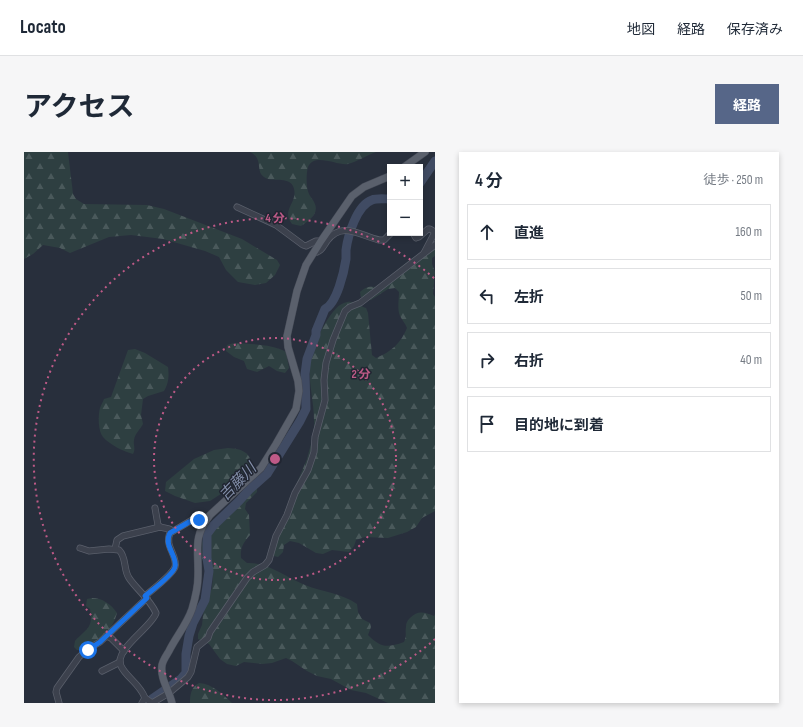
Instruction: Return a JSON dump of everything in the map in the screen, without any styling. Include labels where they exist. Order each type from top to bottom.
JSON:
[{"type":"main road","points":[[408,164],[425,152]]},
{"type":"main road","points":[[172,703],[162,672],[163,662],[186,623],[192,609],[198,577],[197,541],[200,532],[206,521],[261,468],[296,410],[299,391],[298,382],[288,347],[287,336],[297,291],[306,265],[352,196],[364,187],[387,177]]},
{"type":"street","points":[[237,207],[276,225],[303,245],[306,246],[316,241],[321,241]]},
{"type":"street","points":[[423,234],[428,229],[434,232],[424,253]]},
{"type":"street","points":[[314,254],[319,252],[331,236],[336,232],[348,230],[379,240],[384,240],[388,236]]},
{"type":"street","points":[[80,548],[89,551],[119,550],[123,556],[129,579],[155,609],[156,615],[124,651],[120,662],[122,668],[142,690],[148,702],[168,691],[188,677],[191,672],[197,647],[208,638],[210,632],[247,578],[253,572],[265,565],[269,560],[276,536],[287,515],[295,493],[312,462],[315,437],[325,400],[324,380],[326,364],[345,311],[360,303],[435,245]]},
{"type":"street","points":[[155,508],[158,525],[160,527]]},
{"type":"street","points":[[59,703],[56,692],[57,688],[79,658],[100,642],[175,567],[168,541],[168,537],[172,532],[192,520],[206,521]]},
{"type":"street","points":[[115,549],[117,540],[120,537],[160,527],[169,528],[172,532]]},
{"type":"street","points":[[106,636],[111,638],[124,651]]},
{"type":"street","points":[[102,671],[120,662]]},
{"type":"green space","points":[[24,152],[68,152],[73,194],[76,199],[84,204],[147,205],[164,209],[242,239],[277,260],[280,265],[275,275],[266,283],[255,285],[238,282],[226,270],[219,257],[205,251],[163,239],[131,235],[109,237],[70,253],[60,248],[43,245],[33,254],[24,259]]},
{"type":"green space","points":[[250,152],[376,152],[348,164],[321,160],[315,160],[311,163],[307,170],[307,185],[309,195],[314,201],[316,210],[311,219],[301,226],[292,224],[289,219],[288,214],[294,197],[293,186],[291,183],[284,180],[271,180],[264,177],[260,172],[257,158]]},
{"type":"green space","points":[[430,246],[435,248],[435,256],[432,258],[432,264],[435,272],[433,294],[435,297],[435,511],[422,518],[416,527],[407,532],[388,538],[365,537],[356,540],[354,546],[349,552],[332,550],[323,554],[316,553],[299,543],[290,541],[284,545],[283,552],[278,557],[274,556],[269,549],[307,459],[312,440],[314,420],[310,362],[314,347],[322,329],[327,320],[339,306],[347,302],[353,302],[366,308],[368,313],[372,355],[376,358],[391,350],[399,343],[407,328],[399,313],[399,292],[395,288],[388,289],[371,300],[361,297],[360,292],[367,287],[376,287]]},
{"type":"green space","points":[[234,343],[261,345],[281,349],[286,352],[289,368],[285,373],[277,371],[269,366],[257,372],[247,369],[244,361],[234,357],[226,351],[227,345]]},
{"type":"green space","points":[[135,349],[145,353],[168,367],[168,382],[164,391],[143,399],[141,415],[143,424],[136,433],[133,454],[109,443],[103,437],[99,427],[99,411],[104,399],[111,397],[128,350]]},
{"type":"green space","points":[[228,448],[238,449],[245,452],[250,458],[251,463],[251,468],[233,486],[210,501],[195,503],[165,491],[166,482],[194,459],[214,450]]},
{"type":"green space","points":[[255,483],[257,484],[257,492],[246,503],[245,509],[249,515],[250,535],[242,546],[241,558],[247,563],[255,563],[269,567],[305,585],[351,600],[357,604],[358,612],[362,619],[370,623],[371,627],[368,635],[384,646],[404,642],[407,622],[413,615],[424,613],[434,616],[435,614],[435,703],[388,703],[366,693],[351,690],[331,679],[317,676],[286,658],[272,663],[262,664],[244,662],[236,666],[227,664],[220,659],[209,644],[198,639],[198,634],[202,625],[204,606],[212,588],[213,575],[212,567],[204,565],[201,555],[204,536],[246,487]]},
{"type":"green space","points":[[92,598],[106,602],[112,607],[117,613],[115,620],[108,631],[93,643],[81,650],[77,650],[74,647],[75,641],[86,631],[90,624],[90,609],[86,606],[87,599]]},
{"type":"green space","points":[[199,683],[213,687],[232,703],[190,703],[190,697],[194,687]]},
{"type":"waterway","name":"吉藤川","points":[[423,179],[435,161]]},
{"type":"waterway","name":"吉藤川","points":[[148,703],[181,679],[186,673],[186,654],[189,636],[193,623],[205,600],[209,571],[207,558],[207,534],[213,526],[267,474],[300,421],[306,409],[305,374],[307,359],[325,309],[333,300],[342,279],[347,244],[354,221],[367,203],[376,199],[387,199]]},
{"type":"route","points":[[88,650],[100,642],[147,598],[145,596],[175,567],[168,541],[170,533],[192,520],[199,520]]}]
